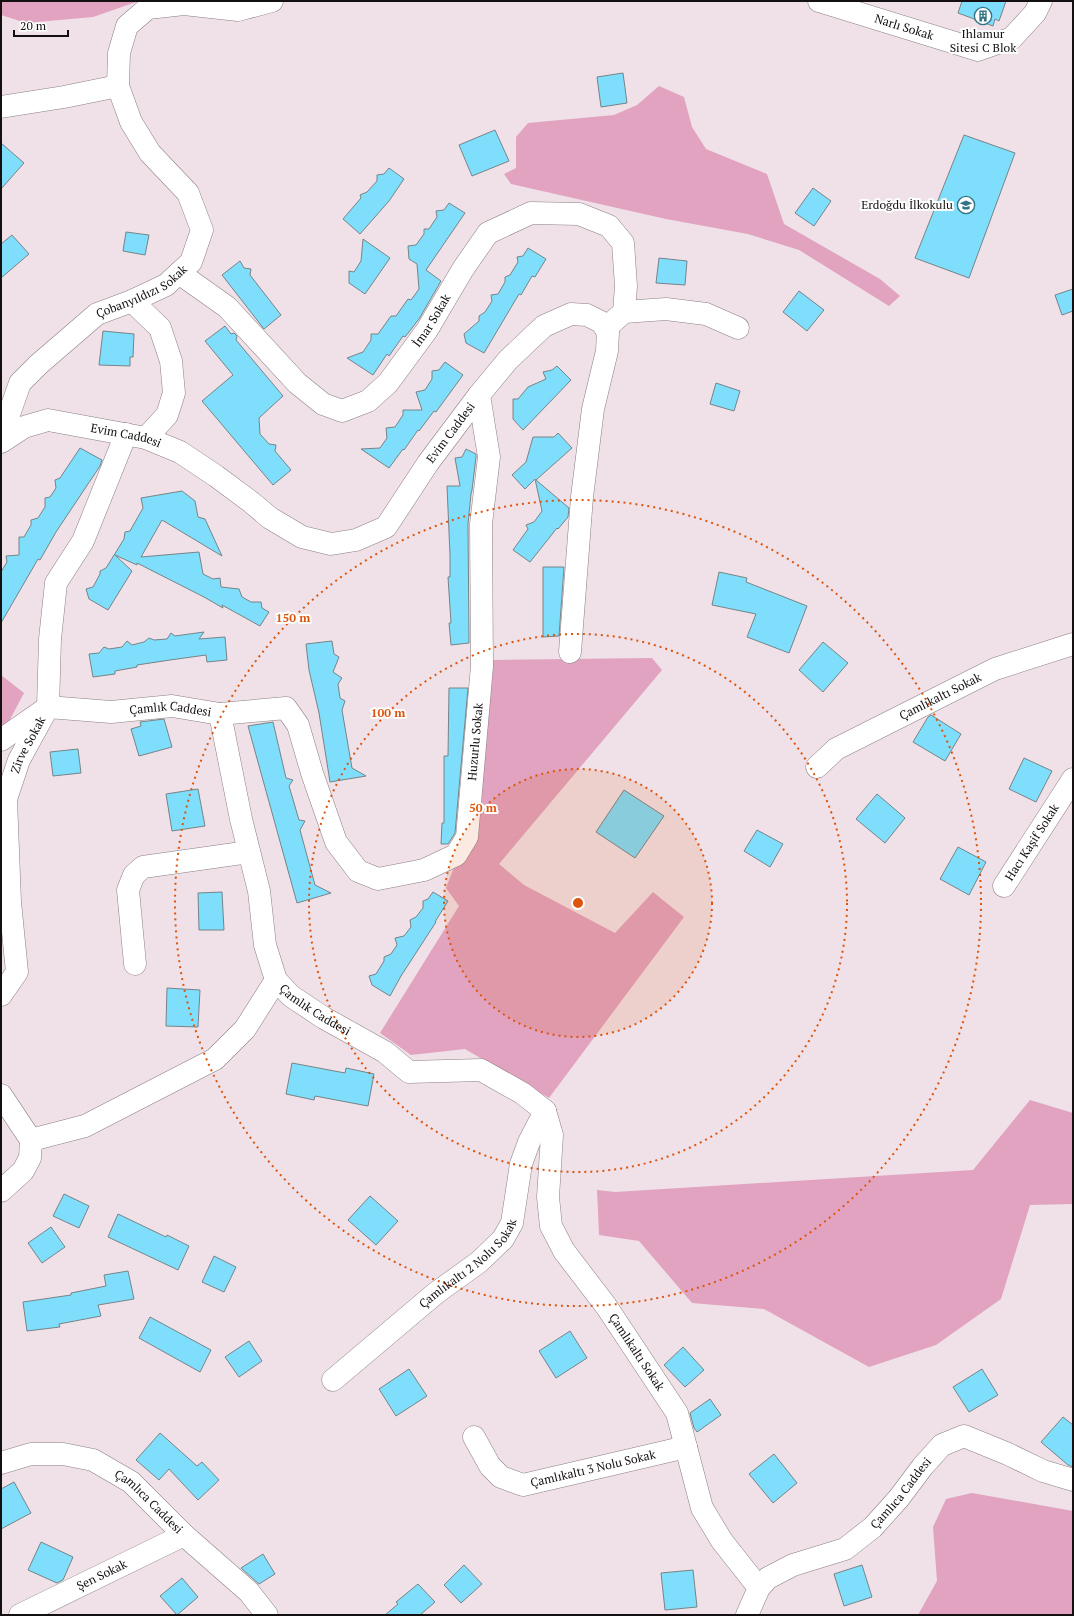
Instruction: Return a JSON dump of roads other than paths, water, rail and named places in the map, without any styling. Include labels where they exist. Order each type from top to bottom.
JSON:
[{"type":"street","name":"Çobanyıldızı Sokak","points":[[1,437],[20,383],[39,364],[97,314],[166,286],[191,262],[202,230],[188,193],[150,153],[131,122],[118,86],[119,53],[127,26],[148,8],[184,4],[238,10],[272,1]]},
{"type":"street","name":"Narlı Sokak","points":[[819,1],[978,50],[1012,38],[1035,14],[1041,1]]},
{"type":"street","points":[[1,107],[64,97],[118,86]]},
{"type":"street","name":"İmar Sokak","points":[[179,273],[227,307],[297,383],[323,404],[342,411],[368,401],[388,383],[427,330],[463,269],[488,233],[531,213],[579,214],[609,226],[623,243],[626,286],[624,312]]},
{"type":"street","points":[[1,740],[48,707],[50,639],[56,583],[83,541],[136,436],[167,415],[174,393],[171,361],[160,328],[132,301]]},
{"type":"street","points":[[570,652],[582,498],[593,409],[607,351],[608,332],[606,328],[624,312],[666,309],[706,314],[738,328]]},
{"type":"street","name":"Evim Caddesi","points":[[1,442],[24,427],[48,420],[136,436],[180,452],[216,476],[270,518],[302,537],[331,544],[356,540],[386,527],[428,463],[479,394],[508,360],[544,326],[571,314],[587,315],[601,322],[606,328]]},
{"type":"street","name":"Huzurlu Sokak","points":[[220,714],[286,708],[298,725],[312,773],[336,842],[358,871],[378,880],[424,870],[456,855],[467,837],[482,666],[481,524],[489,457],[479,394]]},
{"type":"street","name":"Çamlıkaltı Sokak","points":[[817,767],[836,749],[995,669],[1073,644]]},
{"type":"street","name":"Çamlık Caddesi","points":[[48,707],[111,712],[172,706],[220,714],[249,852],[259,891],[265,945],[276,980],[291,996],[324,1018],[385,1052],[409,1072],[481,1070],[522,1093],[546,1111]]},
{"type":"street","name":"Zirve Sokak","points":[[1,995],[17,972],[10,902],[6,799],[20,760],[48,707]]},
{"type":"street","name":"Hacı Kaşif Sokak","points":[[1004,886],[1073,779]]},
{"type":"street","points":[[135,964],[128,890],[134,875],[143,867],[249,852]]},
{"type":"street","points":[[30,1140],[85,1126],[215,1059],[245,1029],[276,980]]},
{"type":"street","points":[[1,1095],[30,1140],[30,1158],[23,1171],[1,1191]]},
{"type":"street","name":"Çamlıkaltı Sokak","points":[[546,1111],[552,1135],[548,1197],[551,1226],[564,1251],[606,1306],[677,1413],[702,1508],[722,1541],[760,1588]]},
{"type":"street","name":"Çamlıkaltı 2 Nolu Sokak","points":[[333,1380],[412,1313],[479,1262],[503,1239],[512,1223],[521,1164],[529,1142],[546,1111]]},
{"type":"street","name":"Çamlıca Caddesi","points":[[747,1615],[760,1588],[768,1578],[793,1565],[845,1549],[872,1527],[899,1498],[923,1466],[942,1445],[964,1436],[1008,1454],[1043,1471],[1073,1480]]},
{"type":"street","name":"Çamlıkaltı 3 Nolu Sokak","points":[[474,1437],[490,1466],[501,1477],[523,1485],[686,1447]]},
{"type":"street","name":"Çamlıca Caddesi","points":[[1,1463],[31,1454],[63,1454],[93,1460],[131,1482],[184,1535],[249,1592],[267,1615]]},
{"type":"street","name":"Şen Sokak","points":[[20,1615],[184,1535]]},
{"type":"place","name":"Ihlamur Sitesi C Blok","points":[[983,16]]},
{"type":"place","name":"Erdoğdu İlkokulu","points":[[966,205]]}]
